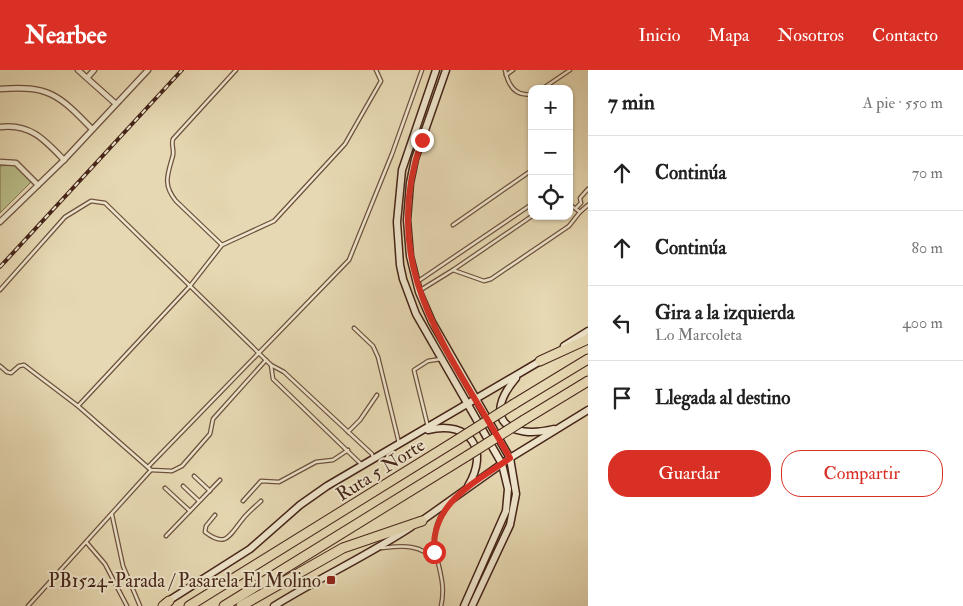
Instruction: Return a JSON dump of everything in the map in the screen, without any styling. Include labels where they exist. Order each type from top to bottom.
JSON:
[{"type":"highway","points":[[540,361],[588,339]]},
{"type":"highway","name":"Ruta 5 Norte","points":[[189,606],[588,359]]},
{"type":"highway","name":"Ruta 5 Norte","points":[[224,606],[588,381]]},
{"type":"highway","points":[[241,606],[343,548],[422,521]]},
{"type":"main road","points":[[436,70],[413,134],[400,182],[396,222],[398,251],[408,296],[467,406],[502,464],[507,480],[508,496],[506,511],[498,532],[464,606]]},
{"type":"main road","points":[[446,70],[412,171],[407,234],[416,282],[432,322],[510,458],[516,485],[513,515],[472,606]]},
{"type":"main road","points":[[418,119],[427,125]]},
{"type":"main road","points":[[413,134],[422,140]]},
{"type":"main road","points":[[164,604],[245,553],[305,502],[362,465],[467,406],[588,331]]},
{"type":"main road","points":[[522,372],[502,400],[501,411],[504,421],[511,429],[525,433],[560,427]]},
{"type":"main road","points":[[274,606],[328,573],[377,549],[422,521],[510,458],[588,410]]},
{"type":"main road","points":[[417,433],[446,427],[461,431],[470,438],[477,451],[478,461],[476,470],[466,489]]},
{"type":"street","points":[[78,70],[116,104]]},
{"type":"street","points":[[88,77],[94,70]]},
{"type":"street","points":[[0,222],[64,160],[148,70]]},
{"type":"street","points":[[0,89],[31,87],[50,93],[61,100],[92,129]]},
{"type":"street","points":[[0,127],[21,127],[36,133],[64,160]]},
{"type":"street","points":[[0,162],[16,163],[38,185]]},
{"type":"lane","points":[[222,245],[170,194],[166,179],[173,153],[173,139],[236,70]]},
{"type":"lane","points":[[78,406],[190,286],[222,245],[274,221],[345,144],[381,81],[376,70]]},
{"type":"lane","points":[[28,606],[112,515],[149,468],[349,260],[392,154],[422,70]]},
{"type":"lane","points":[[505,70],[510,86],[516,92],[528,94]]},
{"type":"lane","points":[[506,75],[513,70]]},
{"type":"lane","points":[[548,85],[570,70]]},
{"type":"lane","points":[[453,226],[528,173]]},
{"type":"lane","points":[[576,208],[581,203],[580,198],[588,190]]},
{"type":"lane","points":[[0,290],[65,217],[91,201],[105,203],[258,353],[272,366],[284,372],[372,454],[373,458]]},
{"type":"lane","points":[[453,270],[484,281],[490,279],[569,226],[588,205]]},
{"type":"lane","points":[[573,206],[580,212]]},
{"type":"lane","points":[[416,282],[429,276],[528,208]]},
{"type":"lane","points":[[419,292],[528,219]]},
{"type":"lane","points":[[506,222],[511,230]]},
{"type":"lane","points":[[354,328],[373,346],[378,357],[399,443]]},
{"type":"lane","points":[[428,427],[414,370],[428,361],[441,359]]},
{"type":"lane","points":[[0,366],[11,373],[19,366],[24,365],[78,406],[149,468],[172,471],[182,466],[210,434],[213,419],[266,360]]},
{"type":"lane","points":[[272,366],[273,379],[362,465]]},
{"type":"lane","points":[[348,432],[360,420],[376,395]]},
{"type":"lane","points":[[243,501],[261,481],[280,482],[316,462],[333,460],[348,450]]},
{"type":"lane","points":[[194,476],[210,491]]},
{"type":"lane","points":[[166,536],[220,480]]},
{"type":"lane","points":[[183,486],[199,501]]},
{"type":"lane","points":[[165,488],[190,511]]},
{"type":"lane","points":[[442,606],[443,587],[434,545],[435,533],[441,514],[452,499]]},
{"type":"lane","points":[[215,515],[206,526],[205,532],[213,538],[224,540],[230,538],[242,520],[261,500]]},
{"type":"lane","points":[[112,515],[123,566],[140,606]]},
{"type":"lane","points":[[87,543],[105,564],[127,606]]},
{"type":"lane","points":[[377,549],[400,546],[416,548],[428,554],[437,564]]},
{"type":"green space","points":[[16,164],[32,181],[0,213],[0,166]]},
{"type":"railway","points":[[0,267],[182,70]]},
{"type":"place","name":"PB1524-Parada / Pasarela El Molino","points":[[331,580]]},
{"type":"route","points":[[422,140],[412,171],[408,208],[407,234],[416,282],[432,322],[510,458],[452,499],[441,514],[436,526],[434,552]]}]
